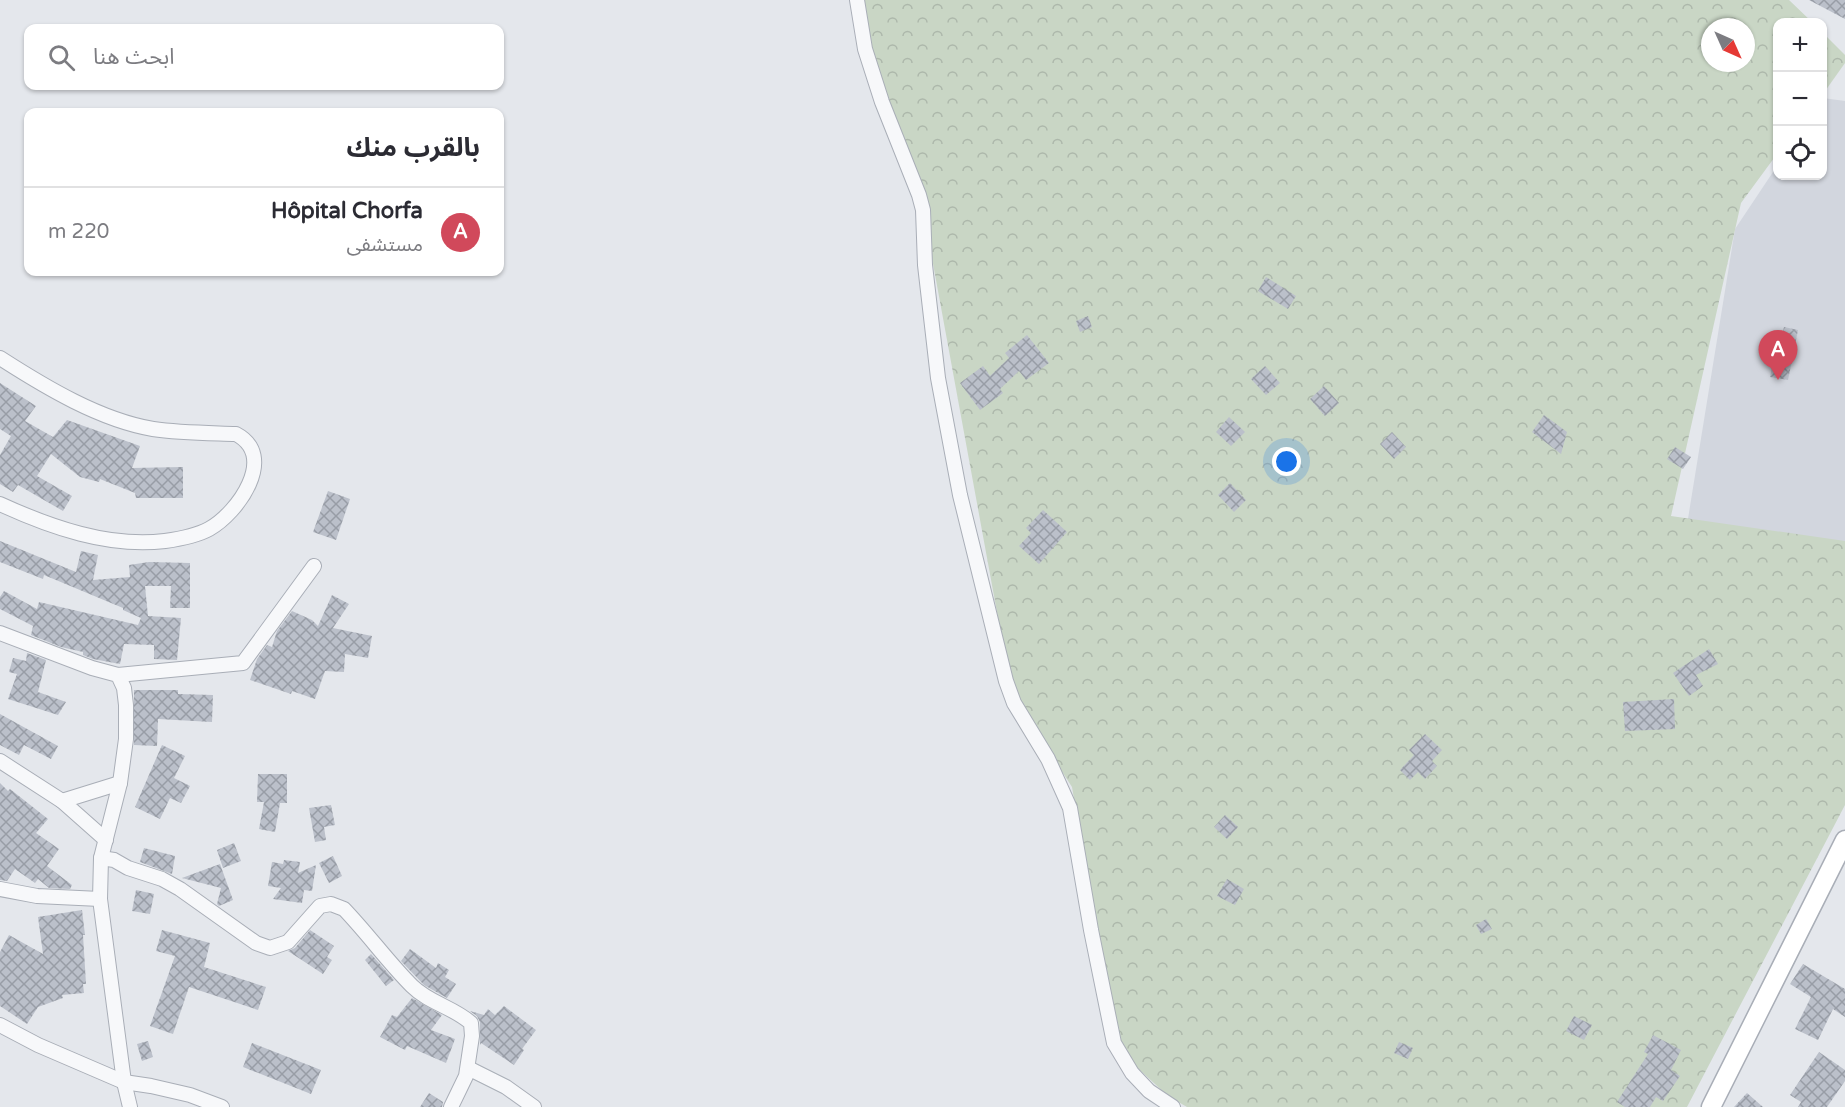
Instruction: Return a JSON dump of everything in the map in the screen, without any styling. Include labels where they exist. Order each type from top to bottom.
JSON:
[{"type":"main road","points":[[1711,1107],[1845,840]]},
{"type":"street","points":[[857,0],[865,49],[882,102],[921,202],[925,265],[940,389],[960,495],[1006,681],[1014,703],[1048,759],[1070,808],[1091,930],[1114,1043],[1132,1073],[1149,1091],[1173,1107]]},
{"type":"street","points":[[0,358],[51,389],[127,423],[154,429],[236,434],[245,438],[254,457],[252,477],[245,494],[234,509],[210,528],[198,534],[164,541],[114,541],[66,529],[0,504]]},
{"type":"street","points":[[0,633],[92,668],[118,675],[243,663],[314,566]]},
{"type":"street","points":[[118,675],[124,688],[126,739],[120,783],[101,858],[100,899],[124,1082],[130,1106]]},
{"type":"street","points":[[0,761],[62,801],[106,840]]},
{"type":"street","points":[[62,801],[120,783]]},
{"type":"street","points":[[101,858],[114,860],[128,868],[162,879],[180,889],[256,943],[270,948],[288,942],[320,906],[331,904],[344,909],[413,987],[471,1023],[472,1036],[468,1068],[451,1107]]},
{"type":"street","points":[[0,889],[37,896],[100,899]]},
{"type":"street","points":[[0,1025],[38,1045],[124,1082],[190,1095],[222,1107]]},
{"type":"street","points":[[468,1068],[506,1087],[534,1107]]},
{"type":"shaded area","points":[[1827,99],[1845,101],[1845,558],[1686,531],[1735,229],[1773,172],[1773,180],[1827,180]]},
{"type":"green space","points":[[863,0],[1789,0],[1808,18],[1773,18],[1773,159],[1741,203],[1671,516],[1845,541],[1845,805],[1687,1107],[1187,1107],[1168,1096],[1117,1049],[1072,787],[1012,694],[927,231],[871,79]]},
{"type":"green space","points":[[1827,37],[1845,55],[1845,63],[1827,88]]},
{"type":"building","points":[[1809,0],[1845,0],[1845,19]]},
{"type":"building","points":[[1266,277],[1296,296],[1288,309],[1258,291]]},
{"type":"building","points":[[1088,316],[1092,327],[1080,332],[1076,321]]},
{"type":"building","points":[[1784,327],[1798,330],[1788,380],[1770,377],[1774,356],[1776,357]]},
{"type":"building","points":[[1027,335],[1049,363],[1026,380],[1019,371],[1000,389],[1003,393],[980,410],[960,383],[983,366],[990,376],[1009,358],[1005,353]]},
{"type":"building","points":[[1265,366],[1280,383],[1266,395],[1251,379]]},
{"type":"building","points":[[0,383],[36,406],[25,421],[53,437],[67,420],[140,446],[132,468],[183,467],[183,498],[136,498],[135,493],[100,479],[99,482],[80,477],[51,454],[37,476],[72,496],[63,511],[18,485],[13,492],[0,484],[0,455],[11,436],[0,429]]},
{"type":"building","points":[[1324,386],[1339,403],[1325,416],[1310,399]]},
{"type":"building","points":[[1544,415],[1567,432],[1561,454],[1532,432]]},
{"type":"building","points":[[1229,417],[1245,432],[1231,446],[1216,432]]},
{"type":"building","points":[[1392,432],[1406,447],[1394,459],[1380,444]]},
{"type":"building","points":[[1675,447],[1691,457],[1683,469],[1667,459]]},
{"type":"building","points":[[1230,483],[1246,500],[1234,512],[1218,495]]},
{"type":"building","points":[[328,491],[350,499],[336,540],[313,532]]},
{"type":"building","points":[[1043,510],[1067,532],[1039,564],[1019,546],[1031,533],[1026,528]]},
{"type":"building","points":[[0,541],[76,572],[81,551],[98,555],[93,580],[130,577],[129,565],[149,562],[190,563],[190,608],[170,608],[171,586],[145,586],[148,616],[181,618],[177,660],[154,659],[154,645],[124,644],[120,664],[93,659],[83,655],[83,652],[61,647],[31,635],[33,626],[0,609],[0,597],[4,591],[37,609],[39,602],[138,625],[141,618],[123,608],[44,575],[43,579],[0,562]]},
{"type":"building","points":[[332,595],[349,604],[333,628],[372,636],[368,658],[345,654],[344,672],[325,671],[315,699],[292,691],[291,694],[250,680],[257,659],[267,645],[272,647],[277,631],[292,611],[312,620],[318,626]]},
{"type":"building","points":[[1709,649],[1718,664],[1696,675],[1703,686],[1689,696],[1673,673]]},
{"type":"building","points":[[27,653],[46,660],[38,692],[66,702],[58,715],[8,699],[17,674],[9,672],[13,658],[26,661]]},
{"type":"building","points":[[134,690],[178,690],[178,694],[213,695],[212,722],[158,719],[157,746],[134,745]]},
{"type":"building","points":[[1674,699],[1675,729],[1625,731],[1623,702]]},
{"type":"building","points":[[0,714],[58,746],[51,759],[24,745],[19,755],[0,745]]},
{"type":"building","points":[[1425,734],[1442,750],[1432,761],[1437,766],[1425,779],[1418,772],[1410,780],[1400,770],[1414,755],[1409,750]]},
{"type":"building","points":[[162,745],[185,756],[174,778],[190,786],[181,803],[170,798],[160,819],[135,807]]},
{"type":"building","points":[[258,774],[287,774],[287,803],[280,803],[275,832],[259,829],[264,802],[257,802]]},
{"type":"building","points":[[0,783],[48,819],[36,833],[59,849],[47,866],[72,885],[70,889],[49,888],[38,879],[35,883],[15,869],[7,881],[0,880]]},
{"type":"building","points":[[331,805],[335,825],[324,827],[326,840],[315,842],[309,808]]},
{"type":"building","points":[[1225,815],[1238,827],[1227,839],[1214,827]]},
{"type":"building","points":[[234,843],[241,861],[223,868],[217,850]]},
{"type":"building","points":[[144,848],[175,856],[172,874],[140,862]]},
{"type":"building","points":[[333,856],[342,876],[329,883],[319,863]]},
{"type":"building","points":[[284,860],[300,862],[298,873],[316,865],[312,891],[304,890],[302,903],[273,899],[281,888],[268,886],[272,862],[283,864]]},
{"type":"building","points":[[220,864],[233,900],[219,906],[217,904],[221,888],[182,878]]},
{"type":"building","points":[[1227,879],[1244,889],[1235,905],[1217,896]]},
{"type":"building","points":[[136,890],[154,894],[150,914],[132,911]]},
{"type":"building","points":[[82,910],[85,935],[83,935],[86,984],[83,984],[84,993],[62,995],[63,998],[38,1007],[27,1024],[0,1006],[0,952],[9,935],[43,954],[38,917]]},
{"type":"building","points":[[1486,919],[1492,929],[1481,934],[1476,925]]},
{"type":"building","points":[[162,930],[210,943],[204,967],[266,987],[258,1010],[189,987],[173,1034],[150,1026],[175,956],[156,951]]},
{"type":"building","points":[[310,930],[334,946],[327,957],[332,960],[323,974],[288,951],[295,948]]},
{"type":"building","points":[[410,949],[436,968],[438,963],[449,970],[445,977],[456,984],[447,998],[424,985],[401,961]]},
{"type":"building","points":[[371,954],[394,980],[386,986],[365,960]]},
{"type":"building","points":[[1803,964],[1845,989],[1845,1017],[1833,1009],[1818,1040],[1795,1029],[1811,997],[1790,984]]},
{"type":"building","points":[[412,998],[442,1015],[431,1030],[455,1039],[446,1063],[407,1046],[405,1050],[380,1037],[392,1015],[397,1017]]},
{"type":"building","points":[[504,1006],[536,1030],[514,1065],[481,1043],[480,1045],[480,1022],[477,1016],[470,1011],[484,1015],[488,1009],[495,1015]]},
{"type":"building","points":[[1574,1016],[1592,1025],[1584,1040],[1566,1031]]},
{"type":"building","points":[[1653,1035],[1681,1050],[1671,1070],[1680,1076],[1663,1101],[1656,1097],[1650,1107],[1625,1107],[1617,1102],[1648,1054],[1644,1052]]},
{"type":"building","points":[[148,1041],[153,1057],[142,1061],[137,1044]]},
{"type":"building","points":[[1399,1042],[1413,1048],[1408,1059],[1394,1053]]},
{"type":"building","points":[[252,1043],[321,1070],[311,1094],[243,1067]]},
{"type":"building","points":[[1819,1052],[1845,1070],[1845,1081],[1827,1107],[1798,1107],[1801,1102],[1790,1095]]},
{"type":"building","points":[[429,1093],[443,1102],[442,1107],[420,1107]]},
{"type":"building","points":[[1747,1093],[1763,1107],[1734,1107]]},
{"type":"place","name":"Hôpital Chorfa","points":[[1778,380]]}]
